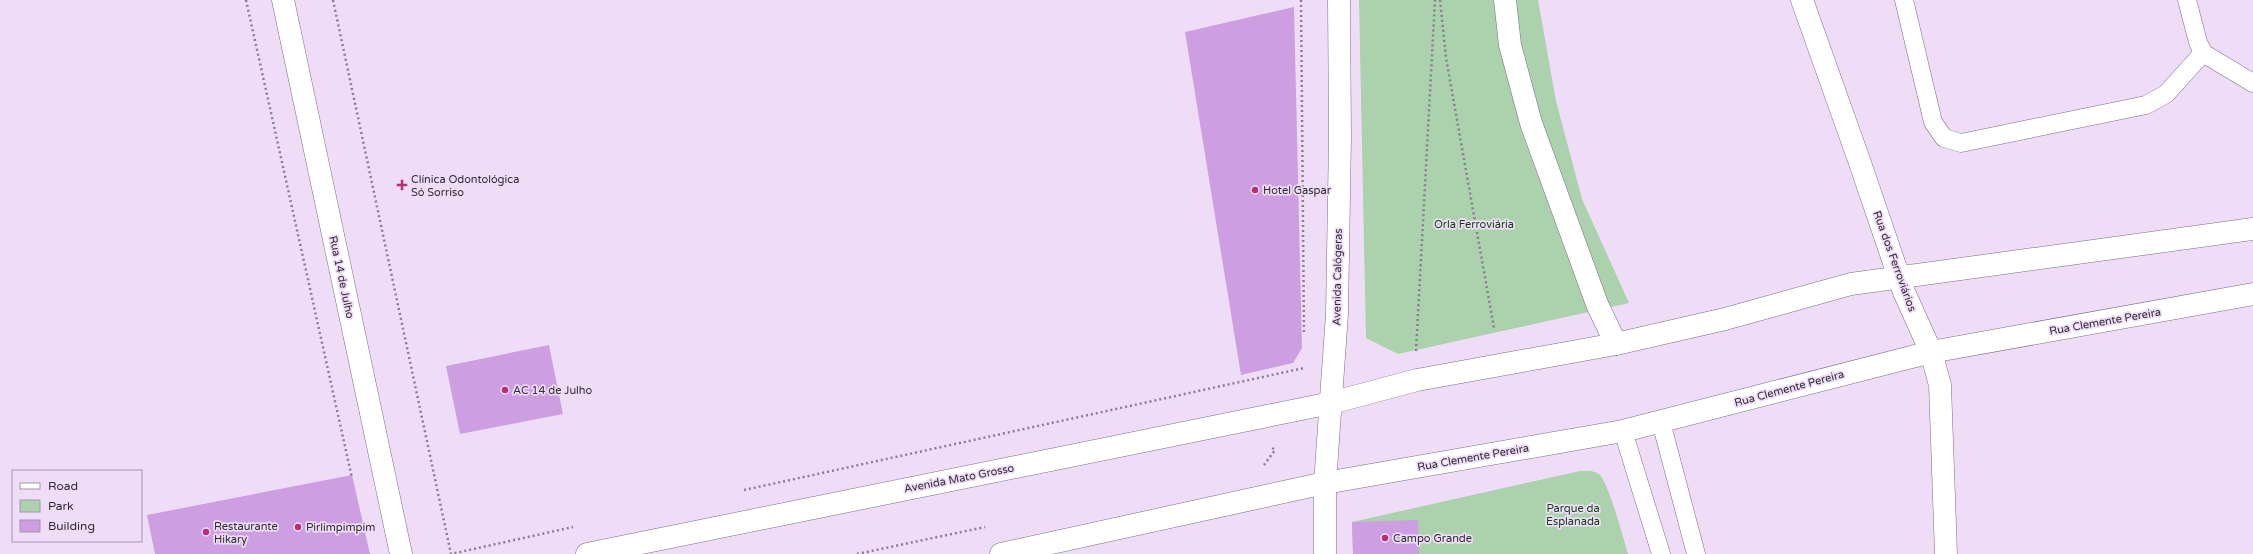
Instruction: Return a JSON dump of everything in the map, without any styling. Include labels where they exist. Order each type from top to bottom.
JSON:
[{"type":"main road","name":"Rua 14 de Julho","points":[[283,0],[401,554]]},
{"type":"main road","name":"Avenida Calógeras","points":[[1325,554],[1325,483],[1337,298],[1340,137],[1339,0]]},
{"type":"main road","points":[[1505,0],[1510,46],[1531,123],[1597,304],[1616,344]]},
{"type":"main road","name":"Rua dos Ferroviários","points":[[1802,0],[1900,279],[1932,352],[1940,385],[1946,554]]},
{"type":"main road","points":[[1331,403],[1416,380],[1616,344],[1725,319],[1851,284],[1900,279],[2253,229]]},
{"type":"main road","name":"Rua Clemente Pereira","points":[[1325,483],[1623,431],[1932,352],[2253,294]]},
{"type":"main road","name":"Avenida Mato Grosso","points":[[587,554],[1331,403]]},
{"type":"main road","points":[[1001,554],[1325,483]]},
{"type":"lane","points":[[1904,0],[1933,122],[1944,138],[1961,143],[2146,105],[2166,94],[2203,53]]},
{"type":"lane","points":[[2187,0],[2198,42],[2203,53],[2214,61],[2253,83]]},
{"type":"lane","points":[[1661,422],[1696,554]]},
{"type":"lane","points":[[1623,431],[1661,554]]},
{"type":"path","points":[[246,0],[353,482]]},
{"type":"path","points":[[333,0],[451,554],[578,526]]},
{"type":"path","points":[[1301,0],[1304,337]]},
{"type":"path","points":[[1416,380],[1416,346],[1435,0]]},
{"type":"path","points":[[1440,0],[1446,58],[1494,328]]},
{"type":"path","points":[[742,490],[1304,368],[1304,360]]},
{"type":"green space","name":"Orla Ferroviária","points":[[1359,0],[1538,0],[1556,101],[1582,199],[1629,303],[1398,354],[1366,338]]},
{"type":"green space","name":"Parque da Esplanada","points":[[1580,471],[1594,472],[1599,474],[1603,479],[1615,511],[1628,554],[1353,554],[1352,522]]},
{"type":"building","name":"Hotel Gaspar","points":[[1294,7],[1302,348],[1293,363],[1241,375],[1185,32]]},
{"type":"building","name":"AC 14 de Julho","points":[[549,345],[563,414],[460,434],[446,366]]},
{"type":"building","name":"Pirlimpimpim","points":[[352,475],[370,554],[155,554],[147,515]]},
{"type":"building","name":"Campo Grande","points":[[1418,520],[1419,554],[1353,554],[1352,522]]},
{"type":"place","name":"Clínica Odontológica Só Sorriso","points":[[402,185]]},
{"type":"place","name":"Hotel Gaspar","points":[[1255,190]]},
{"type":"place","name":"AC 14 de Julho","points":[[505,390]]},
{"type":"place","name":"Pirlimpimpim","points":[[298,527]]},
{"type":"place","name":"Restaurante Hikary","points":[[206,532]]},
{"type":"place","name":"Campo Grande","points":[[1385,538]]}]
